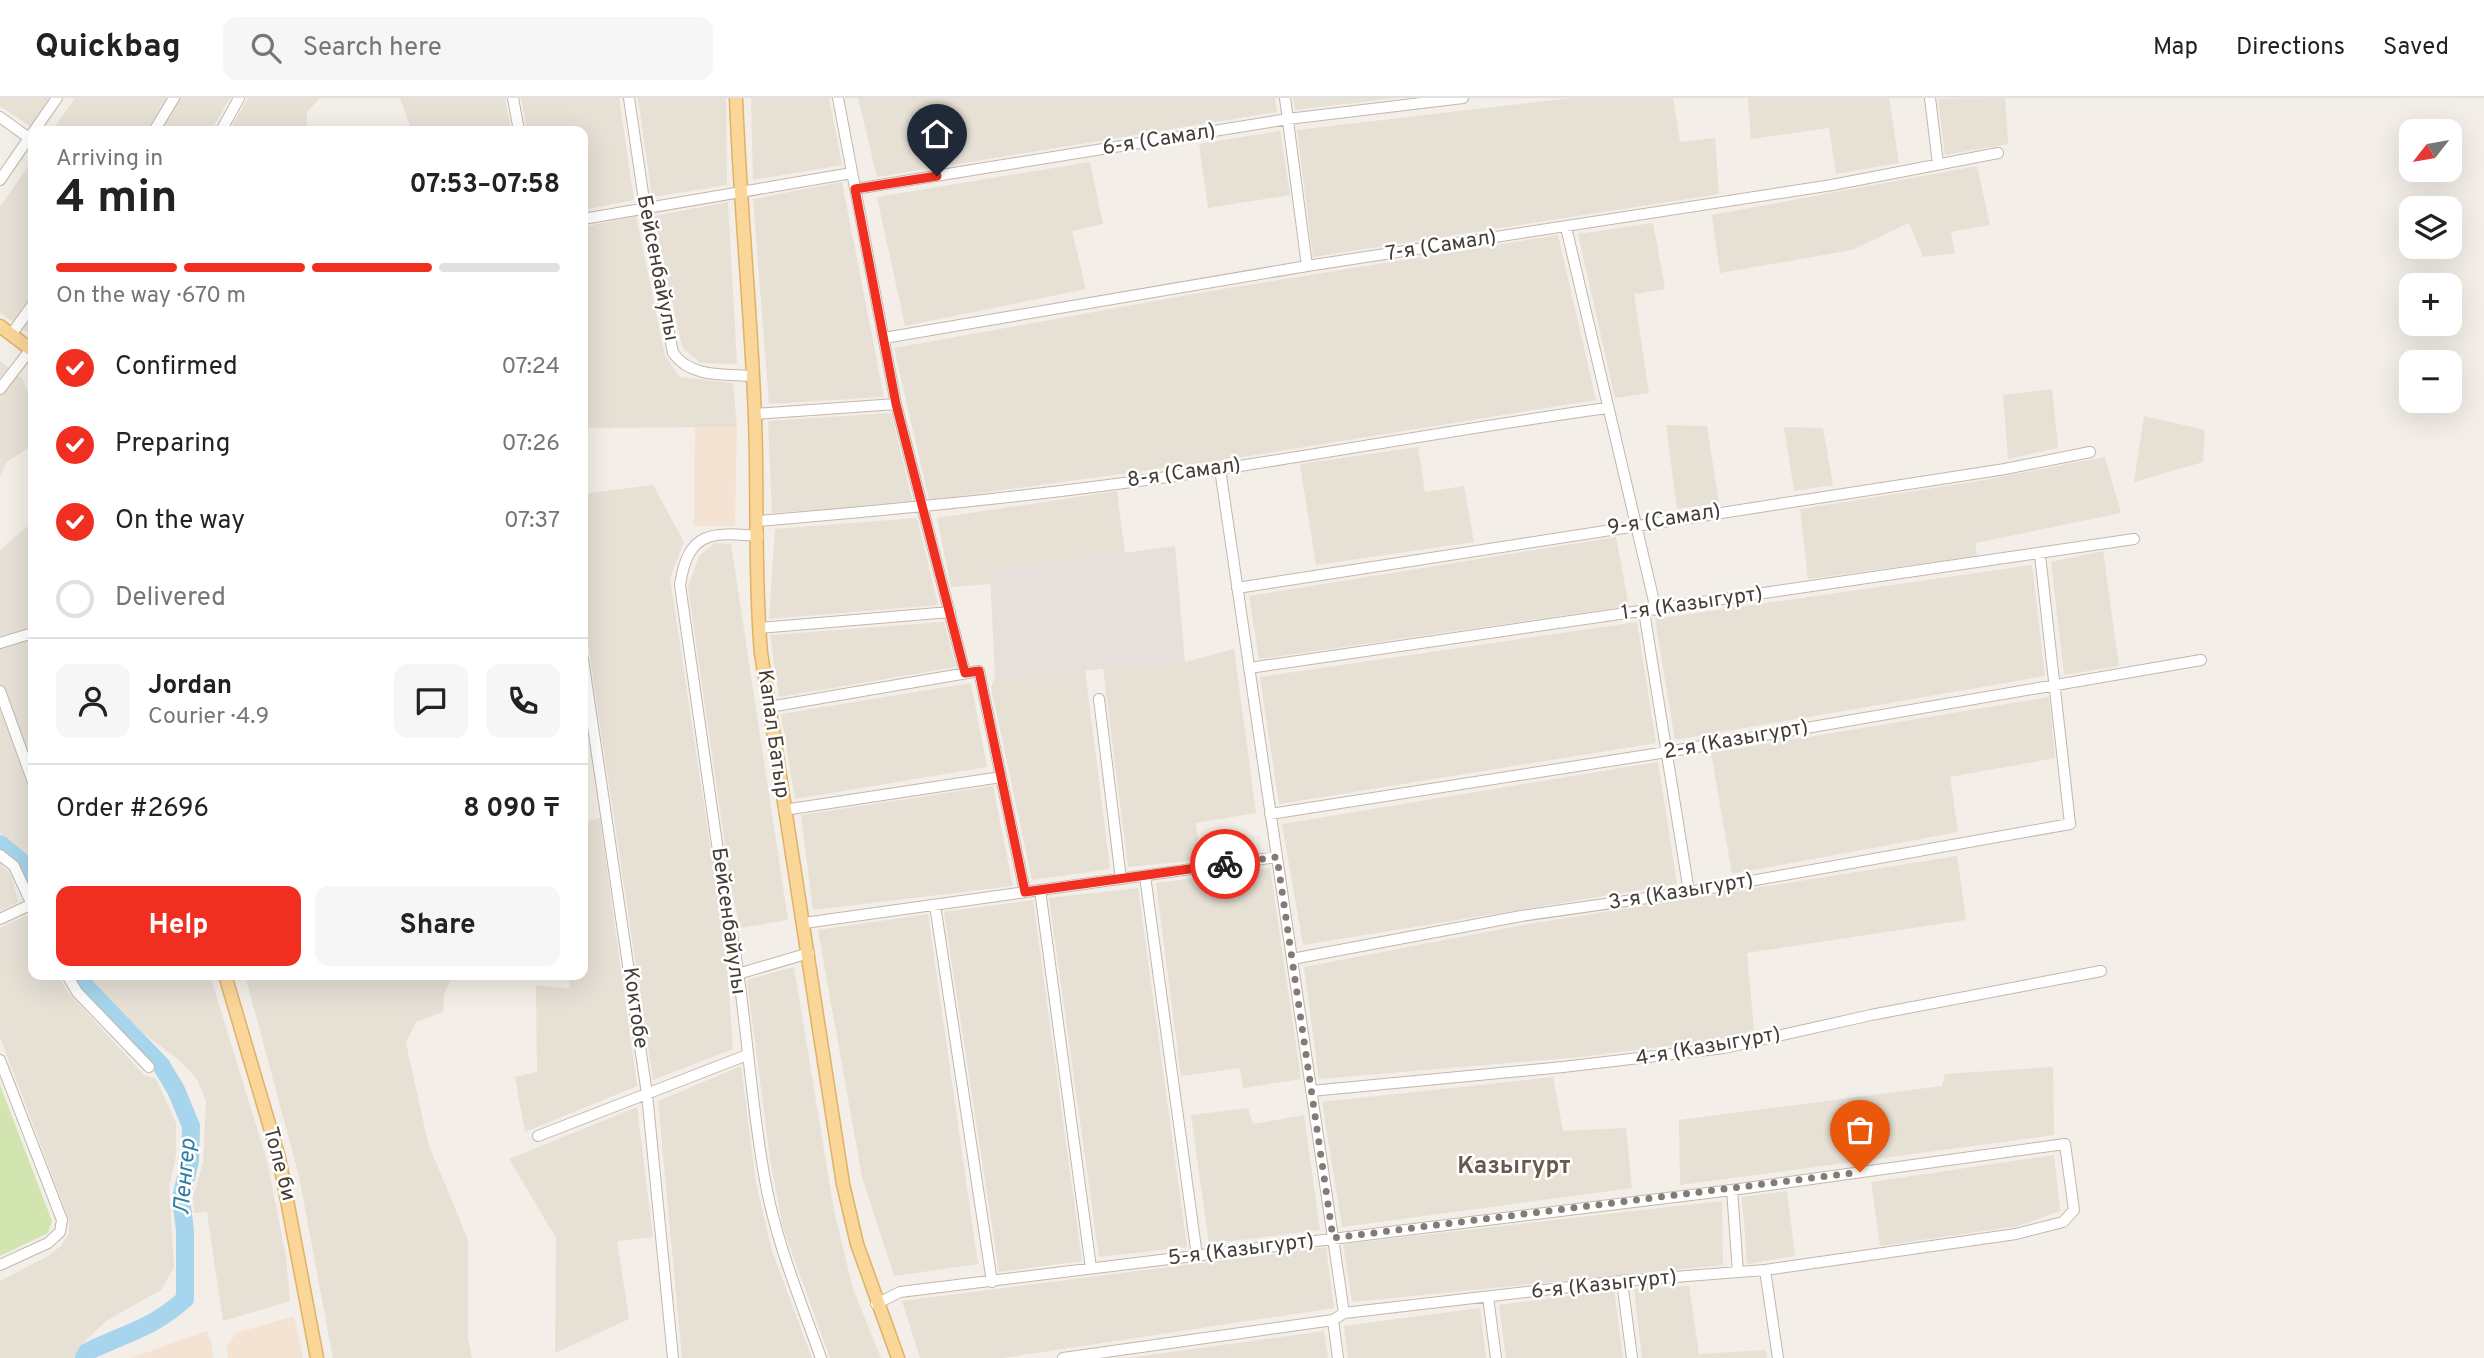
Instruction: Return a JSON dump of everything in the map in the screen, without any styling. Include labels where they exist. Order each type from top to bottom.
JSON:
[{"type":"main road","name":"Капал Батыр","points":[[736,98],[739,192],[755,414],[759,628],[769,707],[843,1184],[857,1244],[876,1304],[898,1358]]},
{"type":"main road","points":[[0,326],[28,347]]},
{"type":"main road","name":"Толе би","points":[[226,980],[282,1171],[317,1358]]},
{"type":"street","points":[[38,126],[57,98]]},
{"type":"street","points":[[157,126],[174,98]]},
{"type":"street","points":[[224,126],[239,98]]},
{"type":"street","points":[[513,98],[518,126]]},
{"type":"street","name":"Бейсенбайулы","points":[[629,98],[645,207],[673,353],[681,364],[693,371],[752,376]]},
{"type":"street","points":[[838,98],[896,404],[965,673]]},
{"type":"street","points":[[1285,98],[1307,266]]},
{"type":"street","name":"6-я (Самал)","points":[[855,189],[1288,119],[1463,98]]},
{"type":"street","points":[[1930,98],[1938,164]]},
{"type":"street","points":[[0,117],[28,132]]},
{"type":"street","points":[[0,180],[28,140]]},
{"type":"street","name":"7-я (Самал)","points":[[884,338],[1307,266],[1832,185],[1998,153]]},
{"type":"street","points":[[588,218],[852,173]]},
{"type":"street","points":[[1566,227],[1656,610]]},
{"type":"street","points":[[11,335],[28,311]]},
{"type":"street","points":[[0,389],[28,355]]},
{"type":"street","points":[[755,414],[896,404]]},
{"type":"street","name":"8-я (Самал)","points":[[758,521],[924,507],[1220,469],[1451,429],[1607,408]]},
{"type":"street","name":"9-я (Самал)","points":[[1237,588],[2005,468],[2090,452]]},
{"type":"street","points":[[1220,469],[1344,1313]]},
{"type":"street","name":"Бейсенбайулы","points":[[758,536],[717,533],[698,543],[684,560],[680,585],[738,974],[764,1179],[776,1231],[821,1358]]},
{"type":"street","name":"1-я (Казыгурт)","points":[[1249,668],[2040,555],[2134,539]]},
{"type":"street","points":[[2040,555],[2057,685]]},
{"type":"street","points":[[1644,611],[1689,892]]},
{"type":"street","points":[[759,628],[950,612]]},
{"type":"street","points":[[0,643],[28,635]]},
{"type":"street","name":"2-я (Казыгурт)","points":[[1270,814],[1667,752],[2201,660]]},
{"type":"street","points":[[769,707],[979,671],[1025,892]]},
{"type":"street","name":"3-я (Казыгурт)","points":[[1292,959],[1521,916],[1689,892],[2070,824],[2057,685]]},
{"type":"street","points":[[0,691],[28,768]]},
{"type":"street","points":[[1099,699],[1121,879]]},
{"type":"street","name":"Коктобе","points":[[588,711],[647,1094],[673,1358]]},
{"type":"street","points":[[784,810],[1001,777]]},
{"type":"street","points":[[0,855],[14,866],[28,897]]},
{"type":"street","points":[[804,923],[1277,857]]},
{"type":"street","points":[[1145,876],[1197,1256]]},
{"type":"street","points":[[1040,890],[1091,1268]]},
{"type":"street","points":[[935,905],[992,1282]]},
{"type":"street","points":[[0,919],[28,908]]},
{"type":"street","points":[[738,974],[809,953]]},
{"type":"street","name":"4-я (Казыгурт)","points":[[1311,1091],[1712,1050],[2101,971]]},
{"type":"street","points":[[70,980],[77,992],[149,1067]]},
{"type":"street","points":[[538,1136],[747,1055]]},
{"type":"street","points":[[0,1060],[61,1220],[60,1232],[48,1243],[0,1265]]},
{"type":"street","name":"5-я (Казыгурт)","points":[[876,1304],[900,1292],[1732,1190],[2066,1144]]},
{"type":"street","name":"6-я (Казыгурт)","points":[[1063,1358],[1333,1320],[1344,1313],[1622,1281],[1765,1270],[2017,1234],[2063,1222],[2074,1210],[2066,1144]]},
{"type":"street","points":[[1732,1190],[1738,1272]]},
{"type":"street","points":[[1765,1270],[1778,1358]]},
{"type":"street","points":[[1622,1281],[1632,1358]]},
{"type":"street","points":[[1488,1297],[1496,1358]]},
{"type":"street","points":[[1333,1320],[1338,1358]]},
{"type":"shaded area","points":[[0,98],[51,98],[32,126],[0,106]]},
{"type":"shaded area","points":[[75,98],[230,98],[214,126],[55,126]]},
{"type":"shaded area","points":[[248,98],[320,98],[307,112],[307,126],[232,126]]},
{"type":"shaded area","points":[[400,98],[505,98],[510,126],[410,126]]},
{"type":"shaded area","points":[[521,98],[619,98],[634,200],[588,209],[588,126],[526,126]]},
{"type":"shaded area","points":[[638,98],[726,98],[727,185],[652,197]]},
{"type":"shaded area","points":[[751,98],[829,98],[842,165],[753,180]]},
{"type":"shaded area","points":[[858,98],[1275,98],[1277,112],[877,177]]},
{"type":"shaded area","points":[[1293,98],[1395,98],[1295,110]]},
{"type":"shaded area","points":[[1572,98],[1673,98],[1680,142],[1715,138],[1719,194],[1313,257],[1297,130]]},
{"type":"shaded area","points":[[1748,98],[1889,98],[1899,163],[1836,174],[1829,128],[1751,139]]},
{"type":"shaded area","points":[[2005,98],[2008,144],[1945,155],[1938,99]]},
{"type":"shaded area","points":[[1280,131],[1290,195],[1208,208],[1199,144]]},
{"type":"shaded area","points":[[1090,162],[1103,224],[1072,231],[1086,289],[905,326],[877,197]]},
{"type":"shaded area","points":[[28,166],[28,333],[0,313],[0,207]]},
{"type":"shaded area","points":[[1977,166],[1990,225],[1951,232],[1955,253],[1923,257],[1909,223],[1852,250],[1720,273],[1712,215]]},
{"type":"shaded area","points":[[842,182],[884,397],[769,404],[753,199]]},
{"type":"shaded area","points":[[728,202],[737,364],[700,363],[682,347],[654,216]]},
{"type":"shaded area","points":[[636,216],[665,356],[680,377],[733,383],[737,427],[588,428],[588,226]]},
{"type":"shaded area","points":[[1653,223],[1665,289],[1634,294],[1649,393],[1615,398],[1578,234]]},
{"type":"shaded area","points":[[1558,235],[1596,400],[1224,460],[929,500],[894,348],[1211,291]]},
{"type":"shaded area","points":[[0,361],[23,379],[28,392],[28,448],[7,462],[0,477]]},
{"type":"shaded area","points":[[2052,389],[2058,448],[2008,459],[2003,395]]},
{"type":"shaded area","points":[[891,413],[913,503],[772,513],[768,421]]},
{"type":"shaded area","points":[[2144,416],[2205,430],[2203,462],[2134,482]]},
{"type":"shaded area","points":[[1666,425],[1707,426],[1719,503],[1677,509]]},
{"type":"shaded area","points":[[695,427],[737,427],[735,526],[694,526]]},
{"type":"shaded area","points":[[1784,427],[1823,428],[1833,485],[1794,491]]},
{"type":"shaded area","points":[[1418,447],[1425,492],[1464,486],[1474,542],[1316,565],[1300,464]]},
{"type":"shaded area","points":[[2105,457],[2121,513],[1975,543],[1977,556],[1808,579],[1800,509],[1985,480]]},
{"type":"shaded area","points":[[653,485],[684,542],[670,578],[726,952],[733,1049],[653,1080],[588,644],[588,493]]},
{"type":"shaded area","points":[[1117,491],[1125,554],[990,571],[991,584],[951,587],[937,518]]},
{"type":"shaded area","points":[[917,518],[938,605],[769,619],[775,529]]},
{"type":"shaded area","points":[[28,526],[28,854],[0,833],[0,550]]},
{"type":"shaded area","points":[[1616,537],[1629,606],[1259,659],[1249,596]]},
{"type":"shaded area","points":[[715,543],[731,544],[788,920],[740,928],[731,887],[688,587],[699,556]]},
{"type":"shaded area","points":[[1175,546],[1185,662],[995,678],[990,571]]},
{"type":"shaded area","points":[[2103,551],[2119,666],[2064,675],[2051,562]]},
{"type":"shaded area","points":[[2032,565],[2045,676],[1675,740],[1655,619]]},
{"type":"shaded area","points":[[944,622],[956,667],[779,697],[770,635]]},
{"type":"shaded area","points":[[1637,622],[1656,743],[1279,804],[1260,677]]},
{"type":"shaded area","points":[[1234,649],[1256,813],[1196,823],[1201,860],[1128,867],[1103,669],[1185,662]]},
{"type":"shaded area","points":[[1085,670],[1110,869],[1032,880],[991,687],[995,678]]},
{"type":"shaded area","points":[[971,683],[987,767],[795,799],[781,714]]},
{"type":"shaded area","points":[[2049,697],[2055,758],[1950,777],[1958,832],[1732,874],[1711,753]]},
{"type":"shaded area","points":[[1658,762],[1677,884],[1303,945],[1282,824]]},
{"type":"shaded area","points":[[993,786],[1013,886],[813,910],[801,815]]},
{"type":"shaded area","points":[[600,818],[637,1086],[525,1132],[515,1077],[537,1072],[536,985],[570,989],[569,980],[588,980],[588,821]]},
{"type":"shaded area","points":[[1957,856],[1966,920],[1747,953],[1754,1031],[1716,1040],[1579,1057],[1319,1079],[1304,967],[1523,925]]},
{"type":"shaded area","points":[[0,864],[11,874],[18,902],[0,911]]},
{"type":"shaded area","points":[[1270,868],[1301,1079],[1243,1088],[1240,1068],[1181,1076],[1156,883]]},
{"type":"shaded area","points":[[1138,888],[1187,1247],[1099,1257],[1049,898]]},
{"type":"shaded area","points":[[1033,900],[1082,1261],[999,1272],[944,912]]},
{"type":"shaded area","points":[[928,914],[978,1264],[894,1276],[862,1177],[818,930]]},
{"type":"shaded area","points":[[27,915],[28,980],[60,980],[67,991],[144,1075],[156,1079],[176,1123],[176,1155],[169,1188],[174,1267],[161,1290],[106,1321],[84,1342],[75,1358],[0,1358],[0,1281],[48,1256],[61,1246],[69,1233],[69,1220],[0,1037],[0,928]]},
{"type":"shaded area","points":[[794,967],[834,1211],[853,1289],[881,1358],[830,1358],[783,1228],[770,1158],[747,980]]},
{"type":"shaded area","points":[[92,980],[212,980],[267,1161],[286,1257],[290,1301],[223,1321],[207,1212],[194,1213],[193,1197],[203,1163],[206,1101],[197,1079],[180,1061],[141,1031]]},
{"type":"shaded area","points":[[246,980],[451,980],[444,994],[443,1012],[416,1022],[406,1043],[428,1143],[468,1240],[468,1338],[472,1358],[333,1358],[299,1176]]},
{"type":"shaded area","points":[[741,1066],[756,1183],[772,1251],[812,1358],[682,1358],[658,1101]]},
{"type":"shaded area","points":[[2053,1067],[2054,1135],[1680,1185],[1679,1120],[1942,1086],[1945,1074]]},
{"type":"shaded area","points":[[1553,1077],[1563,1131],[1626,1128],[1632,1188],[1342,1227],[1322,1102]]},
{"type":"shaded area","points":[[637,1107],[653,1237],[617,1241],[629,1319],[555,1353],[556,1238],[509,1159]]},
{"type":"shaded area","points":[[1248,1108],[1253,1124],[1304,1115],[1320,1230],[1209,1244],[1191,1115]]},
{"type":"shaded area","points":[[2054,1155],[2060,1211],[2018,1226],[1880,1246],[1871,1182]]},
{"type":"shaded area","points":[[1787,1191],[1795,1256],[1747,1264],[1742,1197]]},
{"type":"shaded area","points":[[1722,1201],[1723,1265],[1352,1302],[1343,1244]]},
{"type":"shaded area","points":[[1326,1247],[1334,1308],[1003,1358],[920,1358],[902,1301]]},
{"type":"shaded area","points":[[1689,1286],[1699,1354],[1766,1350],[1767,1358],[1642,1358],[1634,1289]]},
{"type":"shaded area","points":[[1614,1290],[1623,1358],[1506,1358],[1499,1305]]},
{"type":"shaded area","points":[[1480,1308],[1486,1358],[1348,1358],[1344,1326]]},
{"type":"shaded area","points":[[294,1316],[303,1358],[228,1358],[226,1348],[236,1333]]},
{"type":"shaded area","points":[[207,1331],[213,1358],[131,1358]]},
{"type":"shaded area","points":[[1324,1331],[1328,1358],[1128,1358]]},
{"type":"green space","points":[[0,1085],[52,1221],[48,1233],[0,1256]]},
{"type":"waterway","name":"Ленгер","points":[[0,844],[21,861],[28,875]]},
{"type":"waterway","name":"Ленгер","points":[[81,980],[161,1065],[176,1090],[191,1126],[190,1161],[181,1198],[185,1231],[185,1299],[161,1318],[87,1352],[84,1358]]},
{"type":"way so far","points":[[1225,864],[1277,857],[1333,1238],[1860,1172]]},
{"type":"district","name":"Казыгурт","points":[[1514,1167]]},
{"type":"route","points":[[937,176],[855,189],[896,404],[965,673],[979,671],[1025,892],[1225,864]]}]
